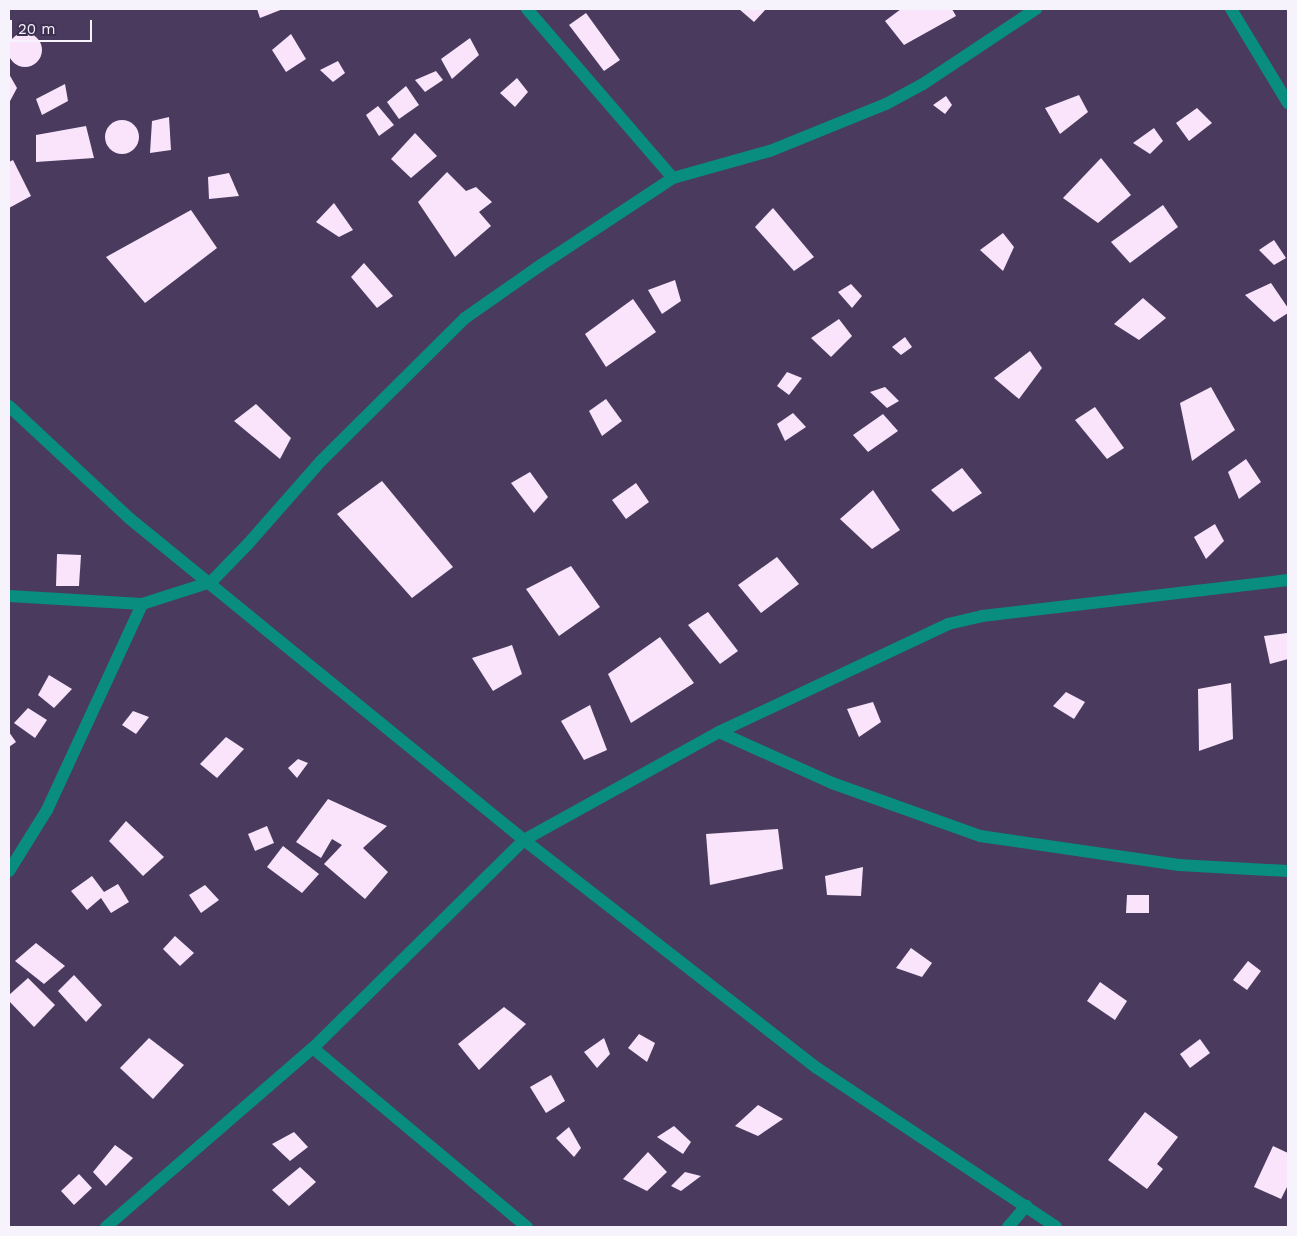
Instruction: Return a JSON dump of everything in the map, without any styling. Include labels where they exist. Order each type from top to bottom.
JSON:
[{"type":"street","points":[[527,9],[673,178]]},
{"type":"street","points":[[9,596],[142,604],[211,582],[248,544],[320,462],[465,318],[673,178],[770,151],[886,104],[923,84],[1036,9]]},
{"type":"street","points":[[1231,9],[1288,103]]},
{"type":"street","points":[[9,406],[130,518],[211,582],[524,840],[817,1068],[1056,1227]]},
{"type":"street","points":[[106,1227],[313,1048],[524,840],[719,732],[948,624],[982,616],[1288,580]]},
{"type":"street","points":[[9,871],[47,810],[142,604]]},
{"type":"street","points":[[719,732],[832,783],[980,836],[1179,865],[1288,871]]},
{"type":"street","points":[[313,1048],[527,1227]]},
{"type":"street","points":[[1008,1227],[1026,1206]]},
{"type":"building","points":[[257,9],[283,9],[260,18]]},
{"type":"building","points":[[739,9],[766,9],[754,22]]},
{"type":"building","points":[[901,9],[952,9],[956,16],[904,45],[885,21]]},
{"type":"building","points":[[586,13],[620,60],[604,71],[569,25]]},
{"type":"building","points":[[25,33],[37,38],[42,50],[37,62],[25,67],[13,62],[8,50],[13,38]]},
{"type":"building","points":[[291,34],[306,59],[286,72],[272,50]]},
{"type":"building","points":[[470,38],[479,55],[452,79],[441,59]]},
{"type":"building","points":[[338,61],[345,73],[333,82],[320,70]]},
{"type":"building","points":[[436,71],[443,80],[425,92],[415,80]]},
{"type":"building","points":[[9,74],[17,88],[9,103]]},
{"type":"building","points":[[517,78],[528,92],[515,107],[500,93]]},
{"type":"building","points":[[65,84],[68,101],[42,115],[36,99]]},
{"type":"building","points":[[406,86],[419,105],[399,119],[387,102]]},
{"type":"building","points":[[1079,95],[1088,112],[1060,134],[1045,108]]},
{"type":"building","points":[[946,96],[952,105],[945,114],[933,105]]},
{"type":"building","points":[[378,106],[394,125],[379,136],[366,115]]},
{"type":"building","points":[[1197,108],[1212,123],[1189,141],[1176,123]]},
{"type":"building","points":[[169,117],[171,150],[150,153],[152,121]]},
{"type":"building","points":[[122,120],[129,121],[134,125],[138,130],[138,144],[134,149],[129,153],[122,154],[115,153],[110,149],[106,144],[105,137],[106,130],[110,125],[115,121]]},
{"type":"building","points":[[86,126],[94,158],[36,162],[36,135]]},
{"type":"building","points":[[1154,128],[1163,141],[1150,154],[1133,143]]},
{"type":"building","points":[[415,133],[437,156],[411,178],[391,159]]},
{"type":"building","points":[[1101,158],[1131,195],[1098,223],[1063,198]]},
{"type":"building","points":[[13,160],[31,196],[9,208],[9,162]]},
{"type":"building","points":[[447,172],[466,191],[476,187],[492,202],[479,212],[491,226],[455,257],[418,202]]},
{"type":"building","points":[[229,173],[239,196],[209,199],[208,177]]},
{"type":"building","points":[[334,203],[353,230],[339,237],[316,222]]},
{"type":"building","points":[[1163,205],[1178,227],[1130,263],[1111,242]]},
{"type":"building","points":[[773,208],[814,257],[794,271],[755,227]]},
{"type":"building","points":[[191,210],[217,248],[145,303],[106,257]]},
{"type":"building","points":[[1003,233],[1014,247],[1003,271],[980,250]]},
{"type":"building","points":[[1274,240],[1286,258],[1274,265],[1259,250]]},
{"type":"building","points":[[364,263],[393,296],[377,308],[351,277]]},
{"type":"building","points":[[675,280],[681,301],[662,314],[648,290]]},
{"type":"building","points":[[1271,283],[1288,308],[1288,313],[1274,322],[1245,295]]},
{"type":"building","points":[[851,284],[862,296],[852,308],[838,292]]},
{"type":"building","points":[[1143,298],[1166,318],[1139,340],[1114,324]]},
{"type":"building","points":[[633,299],[656,332],[606,367],[585,334]]},
{"type":"building","points":[[839,319],[852,336],[831,357],[811,338]]},
{"type":"building","points":[[905,337],[912,347],[901,355],[892,347]]},
{"type":"building","points":[[1030,351],[1042,368],[1019,399],[994,378]]},
{"type":"building","points":[[787,372],[802,378],[789,395],[777,386]]},
{"type":"building","points":[[885,387],[899,401],[887,408],[870,392]]},
{"type":"building","points":[[1211,387],[1235,430],[1192,461],[1180,403]]},
{"type":"building","points":[[606,399],[622,421],[602,436],[589,411]]},
{"type":"building","points":[[256,404],[291,438],[280,459],[234,421]]},
{"type":"building","points":[[1095,407],[1124,448],[1107,459],[1075,420]]},
{"type":"building","points":[[793,413],[806,427],[785,441],[777,424]]},
{"type":"building","points":[[883,414],[898,431],[868,452],[853,435]]},
{"type":"building","points":[[1246,459],[1261,482],[1239,499],[1228,472]]},
{"type":"building","points":[[962,468],[982,493],[953,512],[931,490]]},
{"type":"building","points":[[530,472],[548,497],[534,513],[511,483]]},
{"type":"building","points":[[382,481],[453,567],[412,598],[337,514]]},
{"type":"building","points":[[636,483],[649,502],[626,519],[612,500]]},
{"type":"building","points":[[873,490],[900,530],[872,549],[840,519]]},
{"type":"building","points":[[1215,524],[1224,541],[1206,559],[1194,537]]},
{"type":"building","points":[[57,554],[81,555],[79,586],[56,586]]},
{"type":"building","points":[[777,557],[799,584],[761,613],[738,585]]},
{"type":"building","points":[[571,566],[600,607],[559,636],[526,589]]},
{"type":"building","points":[[708,612],[738,651],[720,664],[688,625]]},
{"type":"building","points":[[1287,633],[1288,659],[1270,664],[1264,636]]},
{"type":"building","points":[[660,637],[694,683],[631,723],[608,674]]},
{"type":"building","points":[[512,645],[522,674],[493,691],[472,658]]},
{"type":"building","points":[[49,675],[72,689],[54,708],[38,695]]},
{"type":"building","points":[[1231,683],[1233,739],[1199,751],[1198,689]]},
{"type":"building","points":[[1066,692],[1085,702],[1074,719],[1053,706]]},
{"type":"building","points":[[873,702],[881,722],[859,737],[847,709]]},
{"type":"building","points":[[590,705],[607,750],[584,760],[561,721]]},
{"type":"building","points":[[28,708],[47,720],[35,738],[14,723]]},
{"type":"building","points":[[133,711],[149,717],[136,734],[122,725]]},
{"type":"building","points":[[9,732],[16,742],[9,747]]},
{"type":"building","points":[[226,737],[244,749],[217,778],[200,764]]},
{"type":"building","points":[[298,759],[308,763],[297,778],[288,768]]},
{"type":"building","points":[[328,799],[387,826],[363,848],[388,872],[365,899],[324,864],[342,845],[332,839],[321,858],[296,842]]},
{"type":"building","points":[[126,821],[164,857],[143,876],[109,841]]},
{"type":"building","points":[[267,826],[274,843],[255,851],[248,834]]},
{"type":"building","points":[[778,829],[783,869],[710,885],[706,834]]},
{"type":"building","points":[[283,846],[319,874],[302,893],[267,867]]},
{"type":"building","points":[[863,867],[861,896],[827,895],[825,876]]},
{"type":"building","points":[[92,876],[104,892],[118,884],[129,902],[111,913],[101,898],[87,910],[71,891]]},
{"type":"building","points":[[205,885],[219,900],[201,913],[189,895]]},
{"type":"building","points":[[1127,895],[1149,895],[1149,913],[1126,913]]},
{"type":"building","points":[[175,936],[194,953],[180,966],[163,949]]},
{"type":"building","points":[[36,943],[65,966],[44,984],[15,961]]},
{"type":"building","points":[[911,948],[932,963],[922,977],[896,968]]},
{"type":"building","points":[[1248,961],[1261,971],[1247,990],[1233,980]]},
{"type":"building","points":[[74,975],[102,1005],[86,1022],[58,991]]},
{"type":"building","points":[[28,978],[55,1005],[34,1027],[9,1001],[9,995]]},
{"type":"building","points":[[1100,982],[1127,1001],[1115,1020],[1087,1001]]},
{"type":"building","points":[[504,1007],[526,1024],[479,1070],[458,1044]]},
{"type":"building","points":[[639,1034],[655,1043],[647,1062],[628,1048]]},
{"type":"building","points":[[149,1038],[184,1065],[153,1099],[120,1068]]},
{"type":"building","points":[[604,1038],[610,1054],[597,1068],[584,1052]]},
{"type":"building","points":[[1200,1039],[1210,1053],[1190,1068],[1180,1054]]},
{"type":"building","points":[[551,1075],[565,1101],[546,1113],[530,1087]]},
{"type":"building","points":[[758,1105],[783,1119],[758,1136],[735,1126]]},
{"type":"building","points":[[1145,1112],[1178,1137],[1157,1164],[1163,1169],[1147,1189],[1108,1160]]},
{"type":"building","points":[[674,1126],[691,1142],[683,1154],[657,1137]]},
{"type":"building","points":[[569,1127],[581,1148],[574,1157],[556,1138]]},
{"type":"building","points":[[294,1132],[308,1147],[290,1161],[272,1144]]},
{"type":"building","points":[[115,1145],[133,1158],[106,1186],[93,1172]]},
{"type":"building","points":[[1273,1146],[1288,1153],[1288,1185],[1281,1199],[1254,1187]]},
{"type":"building","points":[[648,1152],[667,1172],[647,1191],[623,1179]]},
{"type":"building","points":[[300,1167],[316,1182],[289,1206],[272,1190]]},
{"type":"building","points":[[685,1172],[701,1176],[681,1191],[671,1186]]},
{"type":"building","points":[[79,1174],[92,1188],[74,1205],[61,1191]]}]
